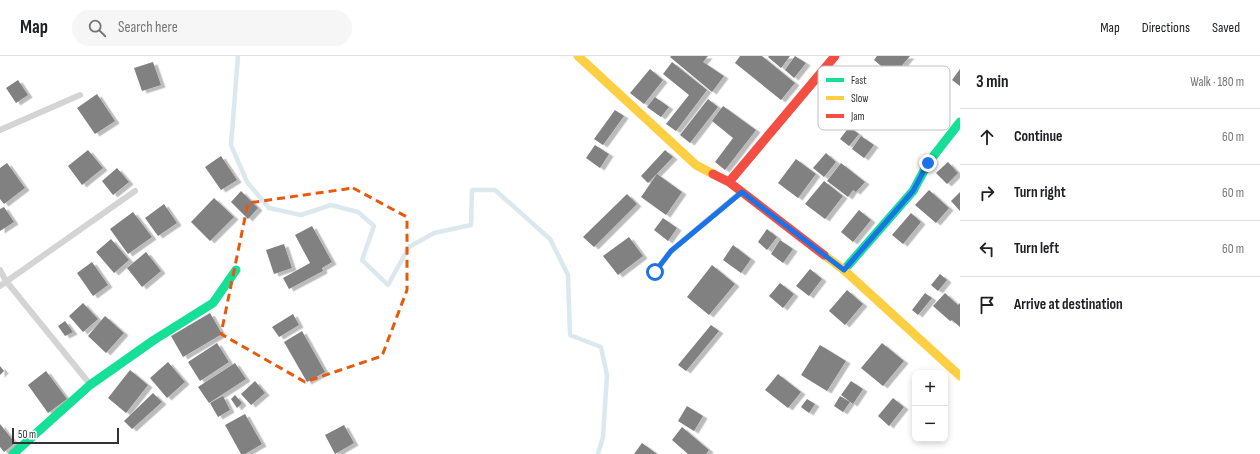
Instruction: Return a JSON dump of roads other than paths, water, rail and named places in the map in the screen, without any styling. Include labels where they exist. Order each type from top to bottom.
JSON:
[{"type":"street","points":[[578,56],[696,164],[729,182],[844,270],[960,376]]},
{"type":"street","points":[[827,66],[835,56]]},
{"type":"street","points":[[729,182],[818,76]]},
{"type":"street","points":[[844,270],[913,191],[928,163],[960,122]]},
{"type":"street","points":[[13,454],[90,385],[154,340],[213,303],[236,270]]},
{"type":"lane","points":[[0,130],[80,95]]},
{"type":"lane","points":[[0,286],[135,191]]},
{"type":"lane","points":[[655,272],[671,251],[742,192]]},
{"type":"lane","points":[[0,270],[6,281],[90,385]]},
{"type":"waterway","points":[[238,56],[231,145],[247,182],[269,208],[301,215],[331,205],[358,212],[374,226],[362,260],[388,285],[409,247],[434,233],[471,225],[472,190],[495,190],[550,239],[568,275],[570,335],[601,347],[607,375],[603,437],[598,454]]}]
